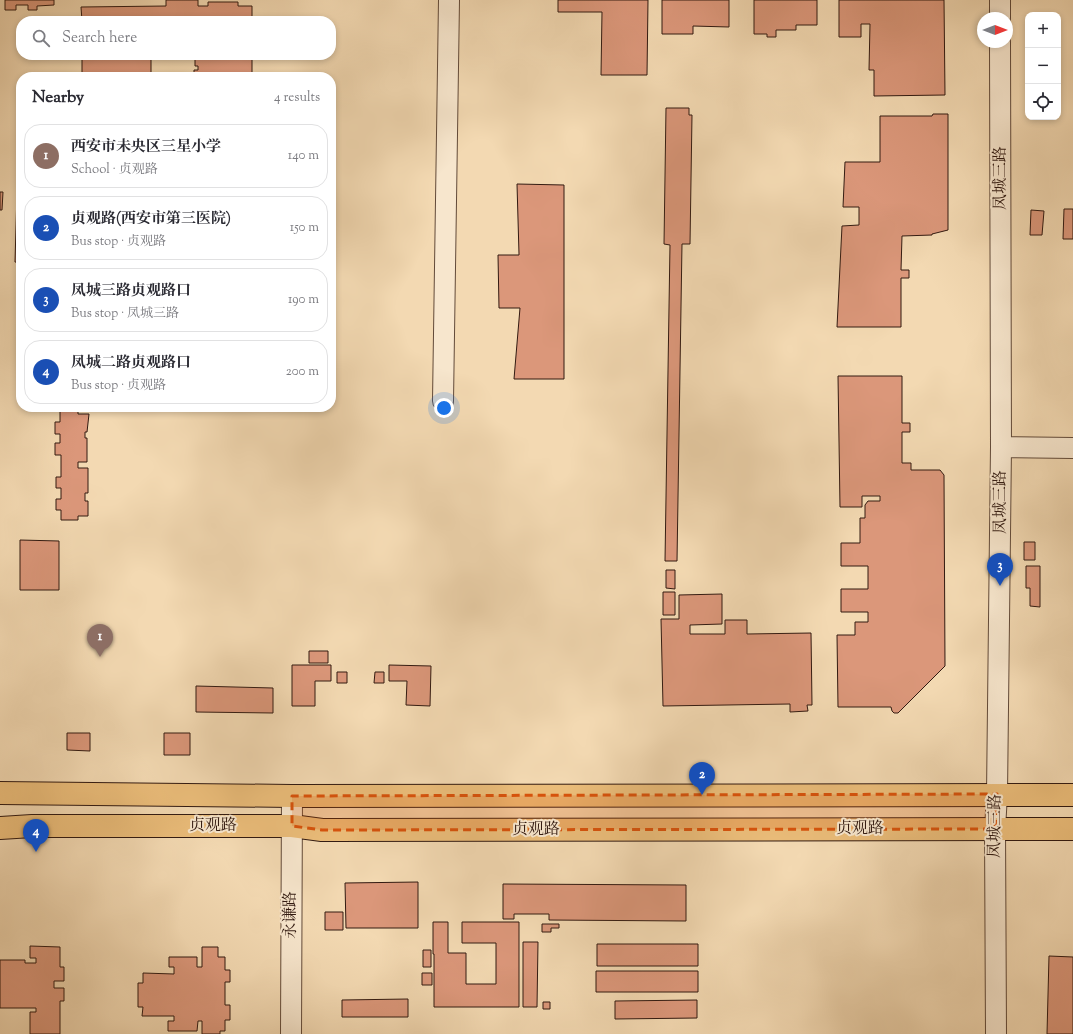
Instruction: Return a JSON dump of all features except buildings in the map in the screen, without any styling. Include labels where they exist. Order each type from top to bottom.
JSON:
[{"type":"main road","name":"贞观路","points":[[0,793],[292,796],[1073,795]]},
{"type":"main road","name":"贞观路","points":[[0,828],[32,826],[292,826],[322,830],[1073,829]]},
{"type":"street","points":[[443,402],[449,0]]},
{"type":"street","points":[[1000,0],[1000,12]]},
{"type":"street","name":"凤城三路","points":[[996,1034],[995,829],[997,794],[1001,447],[1000,48]]},
{"type":"street","points":[[1001,447],[1073,448]]},
{"type":"street","name":"永谦路","points":[[291,1034],[292,796]]},
{"type":"highlighted area","points":[[997,794],[995,829],[322,830],[292,826],[292,796]]},
{"type":"place","name":"凤城三路贞观路口","points":[[1000,586]]},
{"type":"place","name":"西安市未央区三星小学","points":[[100,657]]},
{"type":"place","name":"贞观路(西安市第三医院)","points":[[702,795]]},
{"type":"place","name":"凤城二路贞观路口","points":[[36,852]]}]
